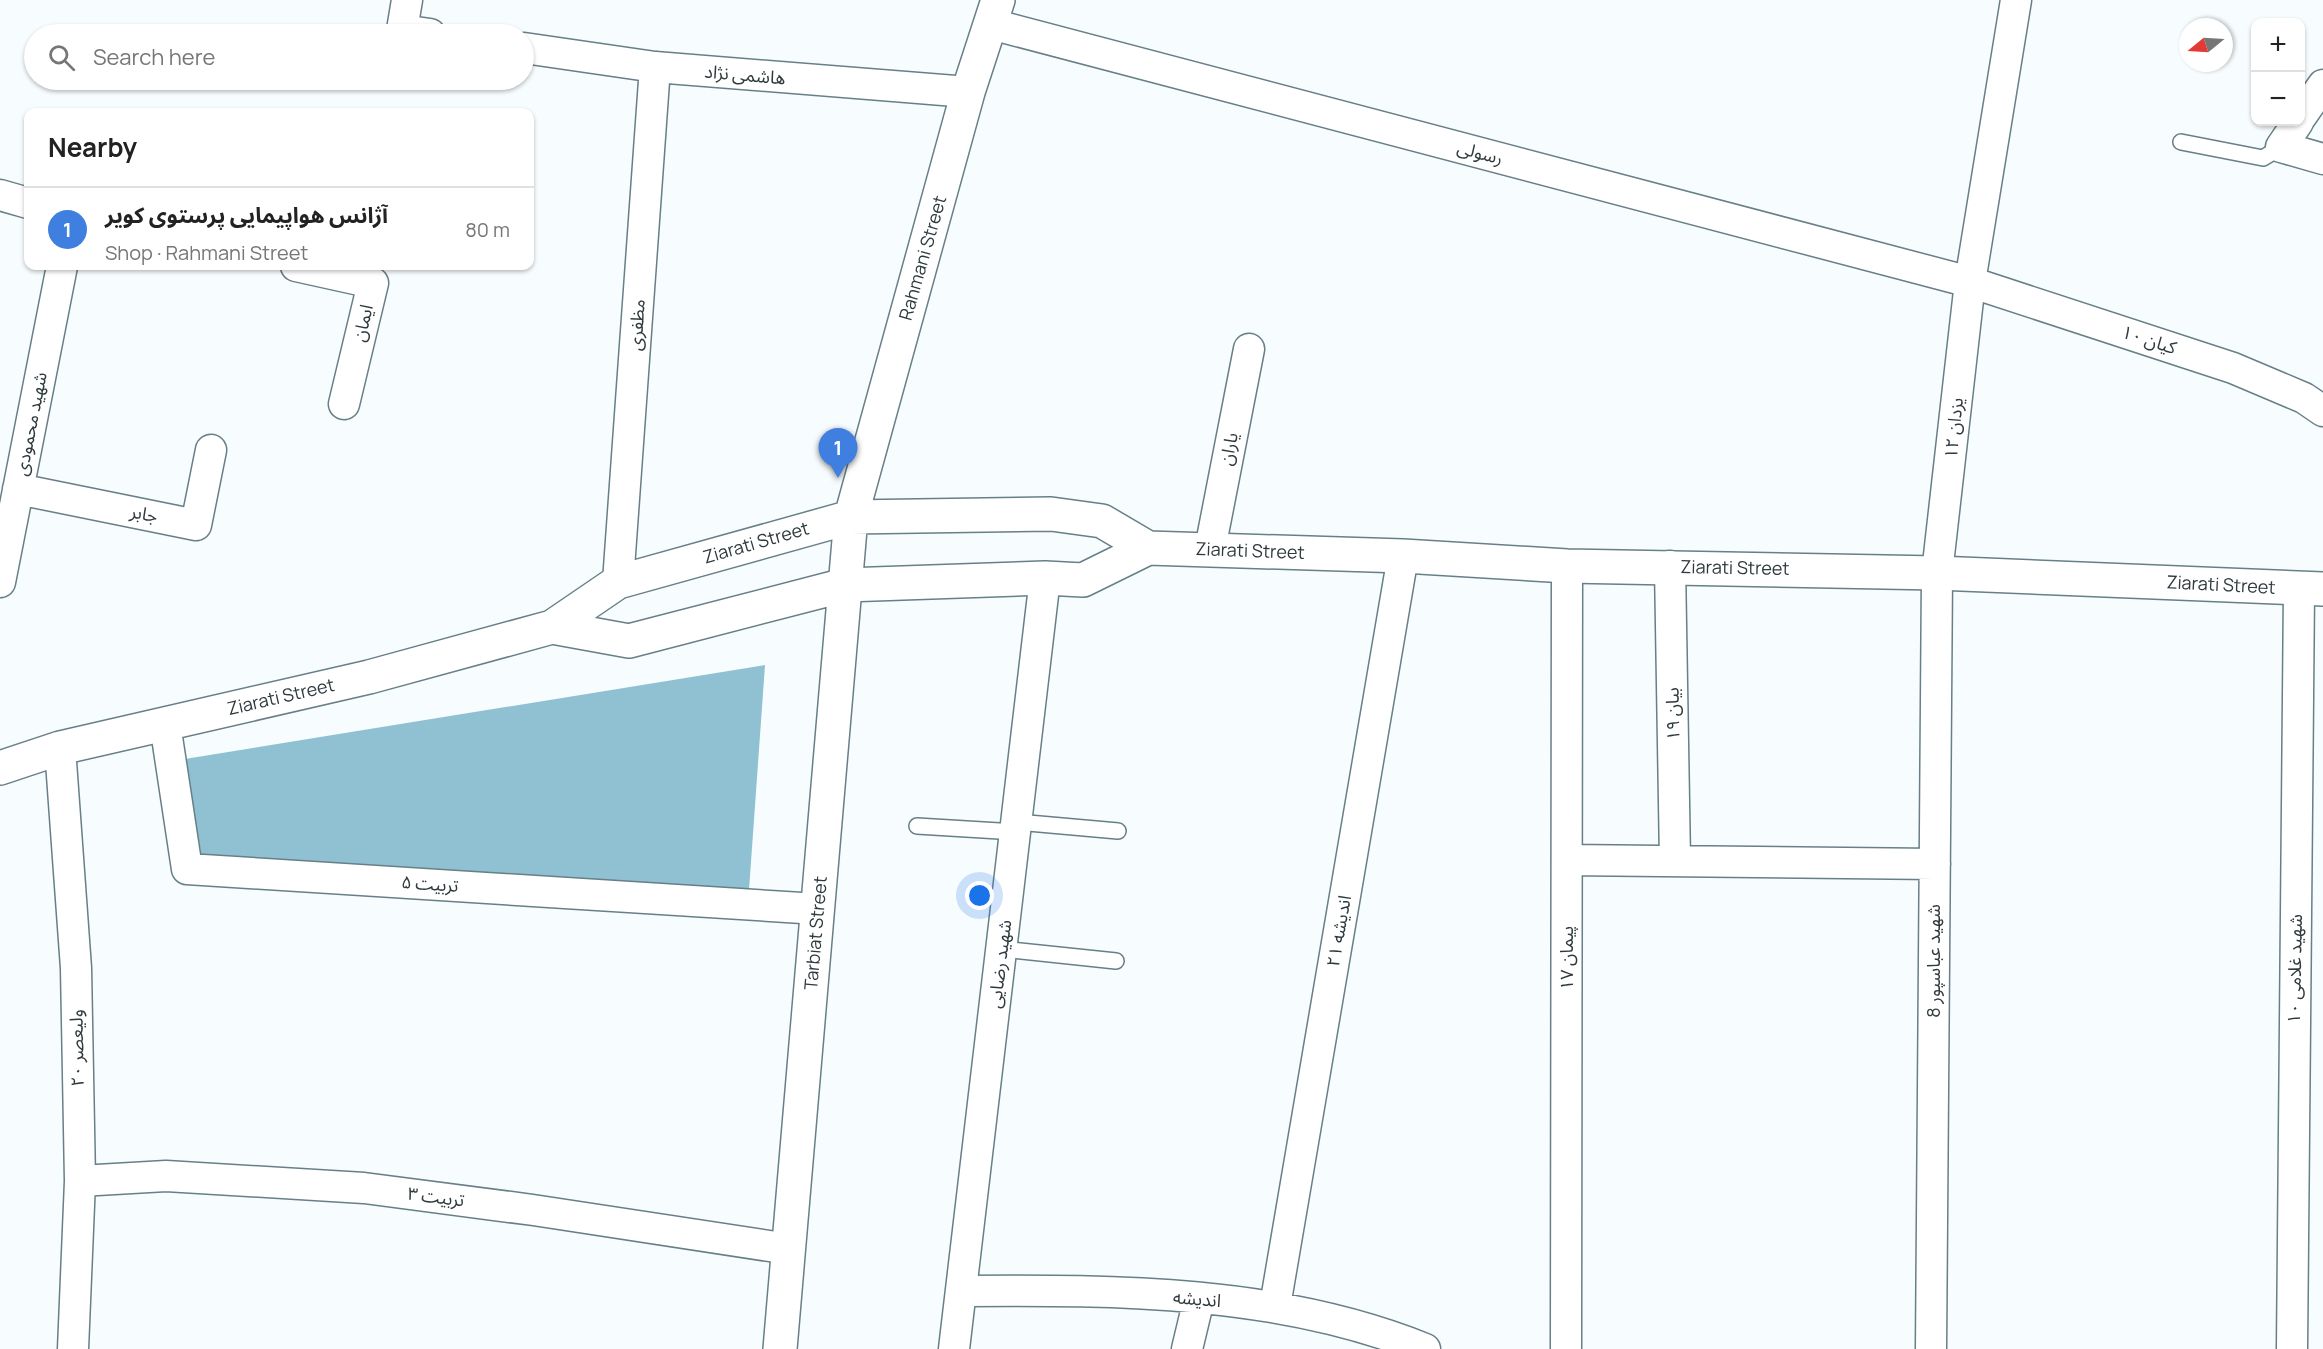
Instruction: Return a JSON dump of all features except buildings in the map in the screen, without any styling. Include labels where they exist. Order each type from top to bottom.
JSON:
[{"type":"street","points":[[403,24],[406,0]]},
{"type":"street","name":"یزدان ۱۲","points":[[1937,573],[1970,282],[2016,0]]},
{"type":"street","name":"رسولی","points":[[994,12],[1970,282]]},
{"type":"street","name":"Rahmani Street","points":[[851,517],[968,92],[994,12]]},
{"type":"street","name":"هاشمی نژاد","points":[[534,49],[655,67],[968,92]]},
{"type":"street","name":"مظفری","points":[[618,582],[655,67]]},
{"type":"street","points":[[2305,111],[2323,85]]},
{"type":"street","points":[[2295,126],[2281,147],[2323,159]]},
{"type":"street","points":[[0,195],[24,202]]},
{"type":"street","name":"شهید محمودی","points":[[0,582],[61,270]]},
{"type":"street","name":"ایمان","points":[[314,270],[373,283],[344,404]]},
{"type":"street","name":"کیان ۱۰","points":[[1970,282],[2233,368],[2304,398],[2323,411]]},
{"type":"street","name":"یاران","points":[[1210,549],[1249,348]]},
{"type":"street","name":"جابر","points":[[18,489],[196,525],[211,450]]},
{"type":"street","name":"Ziarati Street","points":[[3,770],[60,748],[369,677],[552,627],[618,582],[851,517],[1052,514],[1102,521],[1148,548]]},
{"type":"street","name":"Tarbiat Street","points":[[780,1349],[851,517]]},
{"type":"street","name":"Ziarati Street","points":[[552,627],[629,641],[845,585],[1045,578],[1083,580],[1148,548],[1403,556],[1567,566],[1670,566],[1937,573],[2311,589]]},
{"type":"street","name":"اندیشه ۲۱","points":[[1275,1306],[1403,556]]},
{"type":"street","name":"پیمان ۱۷","points":[[1566,1349],[1567,566]]},
{"type":"street","name":"بیان ۱۹","points":[[1670,566],[1675,861]]},
{"type":"street","name":"شهید عباسپور 8","points":[[1931,1349],[1937,573]]},
{"type":"street","name":"شهید رضایی","points":[[954,1349],[963,1291],[1045,578]]},
{"type":"street","name":"شهید غلامی ۱۰","points":[[2292,1349],[2311,589]]},
{"type":"street","name":"تربیت ۵","points":[[165,724],[187,869],[818,909]]},
{"type":"street","name":"ولیعصر ۲۰","points":[[60,748],[76,968],[80,1181],[73,1349]]},
{"type":"street","points":[[1567,860],[1935,864]]},
{"type":"street","name":"تربیت ۳","points":[[80,1181],[166,1176],[364,1188],[545,1211],[789,1249]]},
{"type":"street","name":"اندیشه","points":[[963,1291],[1074,1290],[1275,1306],[1398,1338],[1425,1349]]},
{"type":"street","points":[[1187,1349],[1199,1299]]},
{"type":"lane","points":[[2181,142],[2263,158],[2281,147]]},
{"type":"lane","points":[[917,826],[1118,831]]},
{"type":"lane","points":[[1002,949],[1116,961]]},
{"type":"shaded area","points":[[765,665],[748,904],[204,870],[185,759]]},
{"type":"place","name":"آژانس هواپیمایی پرستوی کویر","points":[[838,478]]}]
